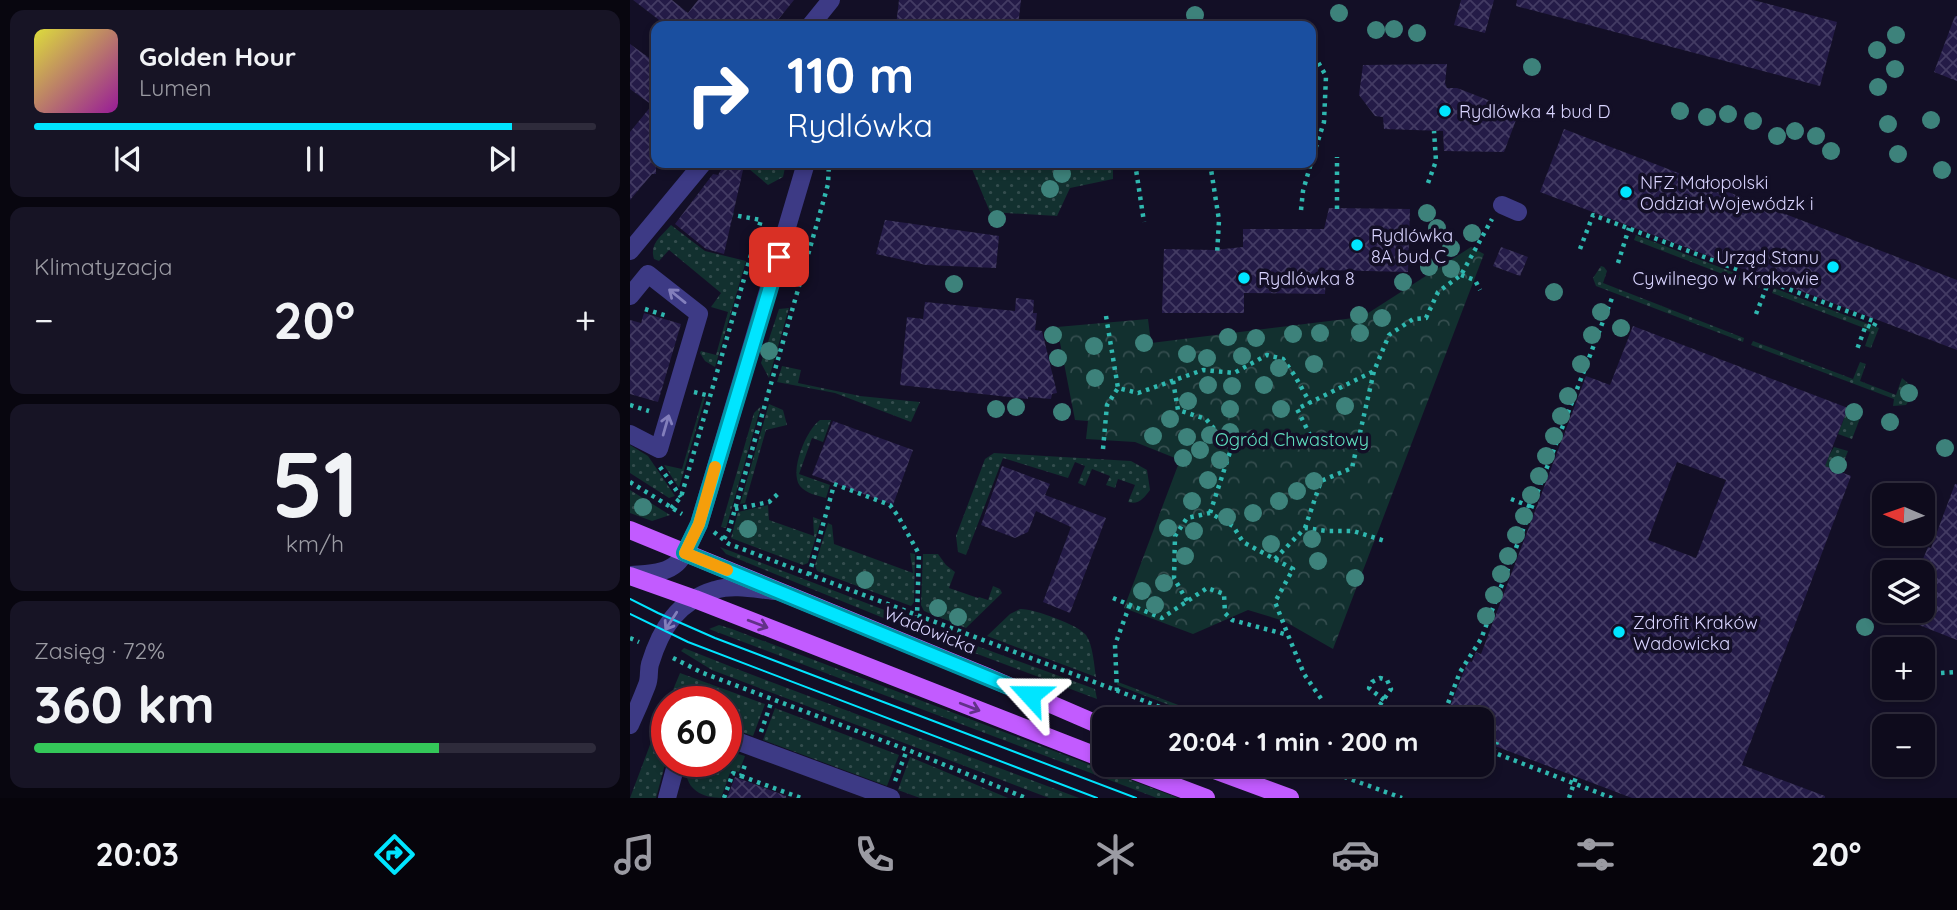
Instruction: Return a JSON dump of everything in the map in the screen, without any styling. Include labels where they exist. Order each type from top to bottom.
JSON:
[{"type":"main road","name":"Wadowicka","points":[[630,530],[1092,722]]},
{"type":"main road","points":[[630,575],[1092,754]]},
{"type":"main road","points":[[1151,777],[1206,798]]},
{"type":"main road","points":[[1233,777],[1290,798]]},
{"type":"street","points":[[814,21],[831,0]]},
{"type":"street","points":[[630,251],[699,168]]},
{"type":"street","points":[[630,575],[659,574],[676,565],[699,524],[805,168]]},
{"type":"street","points":[[630,296],[649,274],[699,314],[659,449],[630,434]]},
{"type":"street","name":"Wadowicka","points":[[695,599],[716,590],[736,587],[778,591]]},
{"type":"street","points":[[630,725],[648,682],[650,665],[670,619],[680,608],[695,599]]},
{"type":"street","points":[[742,744],[862,793],[891,798]]},
{"type":"street","points":[[667,798],[673,777]]},
{"type":"path","points":[[1316,61],[1326,76],[1324,122],[1316,147]]},
{"type":"path","points":[[1428,183],[1436,162],[1434,131]]},
{"type":"path","points":[[1337,157],[1337,208]]},
{"type":"path","points":[[724,539],[735,509],[826,191],[828,168]]},
{"type":"path","points":[[1136,168],[1144,222]]},
{"type":"path","points":[[1211,168],[1219,220],[1217,255]]},
{"type":"path","points":[[1301,210],[1309,168]]},
{"type":"path","points":[[1275,559],[1305,528],[1321,481],[1352,468],[1374,371],[1389,335],[1413,318],[1426,318],[1438,292],[1461,275],[1504,212]]},
{"type":"path","points":[[671,508],[681,497],[761,220],[733,215]]},
{"type":"path","points":[[1580,249],[1593,215],[1629,228],[1876,322],[1873,328],[1866,325],[1856,352]]},
{"type":"path","points":[[1618,263],[1629,228]]},
{"type":"path","points":[[1461,275],[1475,280],[1480,290]]},
{"type":"path","points":[[1756,314],[1769,281]]},
{"type":"path","points":[[1447,707],[1460,672],[1482,639],[1612,298]]},
{"type":"path","points":[[1103,450],[1107,405],[1118,388],[1106,316]]},
{"type":"path","points":[[1118,388],[1138,393],[1203,370],[1234,373],[1267,355],[1283,359],[1310,403]]},
{"type":"path","points":[[1288,438],[1300,443],[1310,435],[1297,409],[1374,371]]},
{"type":"path","points":[[1174,381],[1178,410],[1206,419],[1231,449],[1210,513]]},
{"type":"path","points":[[659,449],[658,464],[681,497]]},
{"type":"path","points":[[630,482],[729,544],[1159,707]]},
{"type":"path","points":[[809,575],[834,484],[890,505],[898,516],[919,554],[917,616]]},
{"type":"path","points":[[735,509],[769,502],[780,492]]},
{"type":"path","points":[[1511,499],[1532,507]]},
{"type":"path","points":[[1187,601],[1174,578],[1175,536],[1187,518],[1210,513],[1233,526],[1243,542],[1293,569],[1275,602],[1304,674],[1322,700]]},
{"type":"path","points":[[1305,528],[1353,531],[1385,541]]},
{"type":"path","points":[[1113,598],[1162,618],[1207,588],[1224,594],[1225,613],[1232,620],[1288,635]]},
{"type":"path","points":[[1116,691],[1115,645],[1130,604]]},
{"type":"path","points":[[675,659],[703,673],[1026,798]]},
{"type":"path","points":[[1941,673],[1957,671]]},
{"type":"path","points":[[1379,707],[1384,700],[1391,689],[1384,679],[1375,679],[1369,688],[1384,700]]},
{"type":"path","points":[[1494,750],[1497,742]]},
{"type":"path","points":[[895,780],[907,750]]},
{"type":"path","points":[[1494,752],[1612,798]]},
{"type":"path","points":[[742,776],[801,798]]},
{"type":"path","points":[[1345,777],[1402,798]]},
{"type":"path","points":[[1569,798],[1576,777]]},
{"type":"green space","points":[[748,168],[785,168],[783,177],[768,185]]},
{"type":"green space","points":[[965,168],[1113,168],[1113,179],[1070,188],[1057,216],[990,212],[972,169]]},
{"type":"green space","points":[[671,225],[705,251],[746,261],[715,367],[705,361],[700,353],[701,351],[716,355],[728,312],[711,307],[721,293],[669,250],[659,261],[654,259],[655,244]]},
{"type":"green space","points":[[1636,235],[1761,283],[1759,288],[1634,240]]},
{"type":"green space","name":"Ogród Chwastowy","points":[[1471,247],[1484,254],[1333,649],[1284,621],[1248,610],[1193,634],[1124,608],[1180,460],[1135,442],[1086,439],[1088,421],[1075,420],[1057,327],[1148,319],[1151,343],[1362,317]]},
{"type":"green space","points":[[1601,266],[1607,271],[1603,283],[1744,338],[1743,342],[1596,286],[1593,278]]},
{"type":"green space","points":[[1774,288],[1879,328],[1871,348],[1865,346],[1870,332],[1864,328],[1772,293]]},
{"type":"green space","points":[[789,308],[769,378],[761,363],[779,309]]},
{"type":"green space","points":[[1753,341],[1853,379],[1860,362],[1866,364],[1860,381],[1896,395],[1902,378],[1910,385],[1913,394],[1906,405],[1893,406],[1894,399],[1751,345]]},
{"type":"green space","points":[[782,366],[801,370],[798,383],[860,396],[920,402],[911,422],[835,393],[777,382]]},
{"type":"green space","points":[[703,397],[705,398],[679,488],[664,465],[682,469]]},
{"type":"green space","points":[[769,404],[783,410],[787,425],[766,430],[745,503],[740,504]]},
{"type":"green space","points":[[761,406],[726,528],[721,527],[754,413]]},
{"type":"green space","points":[[1848,408],[1862,413],[1852,439],[1838,434]]},
{"type":"green space","points":[[820,420],[831,420],[823,442],[812,438],[799,474],[830,485],[826,498],[806,491],[797,479],[801,451],[809,432]]},
{"type":"green space","points":[[630,445],[648,456],[675,496],[669,498],[630,473]]},
{"type":"green space","points":[[1834,447],[1848,451],[1840,472],[1818,464],[1823,452],[1830,454]]},
{"type":"green space","points":[[994,453],[1131,461],[1147,470],[1150,490],[1138,502],[1132,503],[1128,502],[1135,485],[1118,479],[1115,488],[1106,485],[1110,476],[1092,469],[1085,486],[1078,483],[1085,466],[1075,462],[1068,478],[1003,458],[966,555],[958,552],[956,536],[985,459]]},
{"type":"green space","points":[[630,490],[670,515],[652,521],[630,513]]},
{"type":"green space","points":[[768,505],[769,520],[814,536],[813,517],[821,520],[808,563],[803,565],[731,538],[738,512]]},
{"type":"green space","points":[[828,523],[832,525],[834,544],[913,573],[910,553],[915,554],[914,602],[911,606],[817,571],[815,565]]},
{"type":"green space","points":[[720,547],[947,634],[918,632],[726,554]]},
{"type":"green space","points":[[923,554],[938,554],[955,572],[949,588],[988,600],[993,586],[1002,593],[966,628],[924,611],[921,605]]},
{"type":"green space","points":[[1020,609],[1055,618],[1082,631],[1090,644],[1096,677],[987,636],[1010,614]]},
{"type":"green space","points":[[719,625],[732,629],[1092,765],[1092,773],[709,629]]},
{"type":"green space","points":[[977,646],[1095,689],[1097,699],[972,652]]},
{"type":"green space","points":[[684,648],[1079,798],[1049,798],[712,670],[681,651]]},
{"type":"green space","points":[[680,673],[716,686],[675,686]]},
{"type":"green space","points":[[1118,682],[1184,707],[1175,707],[1117,685]]},
{"type":"green space","points":[[742,696],[765,704],[753,736],[742,732]]},
{"type":"green space","points":[[775,708],[899,755],[887,786],[763,740]]},
{"type":"green space","points":[[651,742],[651,777],[662,777],[656,798],[630,798]]},
{"type":"green space","points":[[910,757],[1008,798],[920,798],[898,790]]},
{"type":"green space","points":[[687,777],[728,777],[721,798],[705,796],[689,783]]},
{"type":"green space","points":[[1101,777],[1123,777],[1178,798],[1157,798]]},
{"type":"building","points":[[633,0],[672,0],[688,13],[698,0],[794,0],[777,21],[660,21]]},
{"type":"building","points":[[899,0],[1021,0],[1019,21],[897,21]]},
{"type":"building","points":[[1461,0],[1494,0],[1485,33],[1454,25]]},
{"type":"building","points":[[1517,0],[1753,0],[1837,22],[1820,86],[1516,6]]},
{"type":"building","points":[[1957,16],[1957,81],[1934,72]]},
{"type":"building","points":[[630,44],[651,59],[651,104],[630,89]]},
{"type":"building","name":"Rydlówka 4 bud D","points":[[1447,64],[1447,88],[1457,88],[1519,112],[1504,152],[1444,151],[1443,131],[1384,129],[1383,117],[1375,116],[1359,95],[1363,65]]},
{"type":"building","points":[[651,106],[651,168],[656,168],[656,174],[652,174],[630,200],[630,132]]},
{"type":"building","points":[[1564,129],[1957,280],[1957,350],[1540,192]]},
{"type":"building","points":[[722,168],[743,170],[724,254],[706,249],[675,224],[713,174],[718,175]]},
{"type":"building","name":"Rydlówka 8","points":[[1329,208],[1410,209],[1408,272],[1326,270],[1325,294],[1244,293],[1244,313],[1162,313],[1164,249],[1214,250],[1243,247],[1243,229],[1324,229]]},
{"type":"building","points":[[885,220],[999,236],[996,268],[926,265],[876,254]]},
{"type":"building","points":[[1501,247],[1528,257],[1520,276],[1493,266]]},
{"type":"building","points":[[1016,298],[1034,300],[1033,313],[1037,313],[1035,330],[1042,331],[1057,393],[1052,394],[1051,399],[1028,399],[900,385],[907,317],[923,319],[925,302],[1015,311]]},
{"type":"building","points":[[644,313],[681,324],[658,402],[630,394],[630,320],[641,323]]},
{"type":"building","points":[[1633,326],[1848,408],[1825,466],[1851,476],[1742,765],[1825,798],[1632,798],[1494,746],[1494,707],[1450,707],[1468,661],[1472,662],[1476,652],[1481,654],[1586,376],[1610,385]],"holes":[[[1677,462],[1726,480],[1696,558],[1648,540]]]},
{"type":"building","points":[[833,421],[913,450],[893,505],[812,475]]},
{"type":"building","points":[[1002,466],[1050,484],[1045,495],[1106,518],[1070,613],[1043,602],[1071,527],[1036,511],[1028,532],[1015,538],[981,525]]},
{"type":"building","points":[[1957,484],[1957,640],[1914,623],[1935,623],[1935,560],[1923,559],[1928,547],[1936,546],[1936,535]]},
{"type":"building","points":[[735,777],[786,796],[786,798],[727,798]]},
{"type":"tram line","points":[[630,599],[715,638],[1136,798]]},
{"type":"tram line","points":[[630,614],[688,642],[1097,798]]},
{"type":"slow traffic","points":[[715,467],[699,524],[685,553],[727,570]]},
{"type":"place","name":"Rydlówka 4 bud D","points":[[1445,111]]},
{"type":"place","name":"NFZ Małopolski Oddział Wojewódzk i","points":[[1626,192]]},
{"type":"place","name":"Rydlówka 8A bud C","points":[[1357,245]]},
{"type":"place","name":"Urząd Stanu Cywilnego w Krakowie","points":[[1833,267]]},
{"type":"place","name":"Rydlówka 8","points":[[1244,278]]},
{"type":"place","name":"Zdrofit Kraków Wadowicka","points":[[1619,632]]},
{"type":"route","points":[[779,257],[699,524],[685,553],[1030,695]]}]
